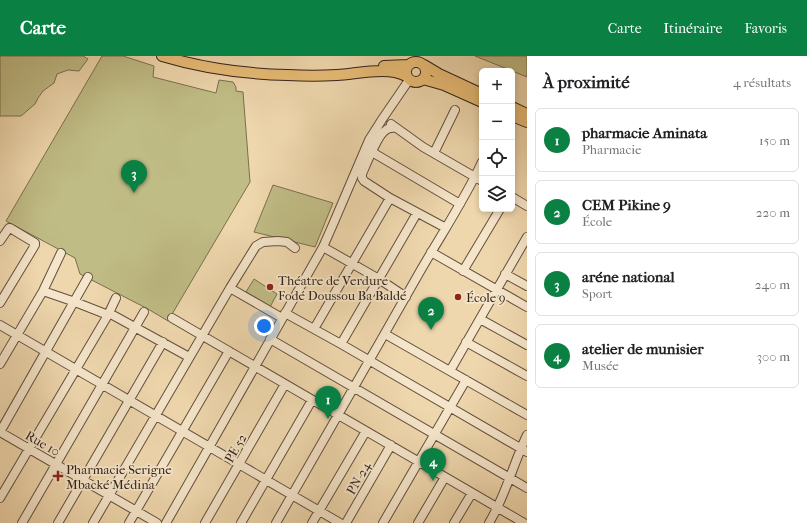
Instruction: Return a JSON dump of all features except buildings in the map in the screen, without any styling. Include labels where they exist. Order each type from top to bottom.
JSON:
[{"type":"main road","points":[[162,56],[178,61],[226,70],[263,74],[306,76],[383,71],[400,73],[411,82],[416,83],[425,77],[426,71],[424,66]]},
{"type":"main road","points":[[188,56],[227,64],[263,68],[305,70],[408,65],[410,63],[419,62],[439,74],[479,93]]},
{"type":"main road","points":[[408,65],[405,71],[408,78]]},
{"type":"main road","points":[[423,79],[479,101]]},
{"type":"main road","points":[[515,108],[527,114]]},
{"type":"main road","points":[[515,117],[527,122]]},
{"type":"street","points":[[166,523],[323,246],[365,148],[408,78]]},
{"type":"street","points":[[434,153],[455,110]]},
{"type":"street","points":[[276,523],[431,252],[460,204],[478,179],[434,153],[383,118]]},
{"type":"street","points":[[395,127],[382,133],[362,174],[362,178],[364,181],[390,198],[446,228]]},
{"type":"street","points":[[372,152],[460,204]]},
{"type":"street","points":[[314,329],[390,198]]},
{"type":"street","points":[[515,199],[527,206]]},
{"type":"street","points":[[463,271],[498,212]]},
{"type":"street","points":[[341,344],[418,213]]},
{"type":"street","points":[[0,241],[10,228],[35,243],[0,303]]},
{"type":"street","points":[[450,371],[527,236]]},
{"type":"street","points":[[93,523],[189,357],[256,246],[263,242],[278,241],[287,242],[295,248]]},
{"type":"street","points":[[323,246],[351,264],[379,279],[406,297]]},
{"type":"street","points":[[431,252],[527,307]]},
{"type":"street","points":[[0,364],[43,291],[61,253]]},
{"type":"street","points":[[505,274],[527,286]]},
{"type":"street","points":[[0,432],[88,277]]},
{"type":"street","points":[[230,288],[284,316],[314,329],[524,450]]},
{"type":"street","points":[[43,291],[108,314],[136,327],[189,357]]},
{"type":"street","points":[[0,498],[116,298]]},
{"type":"street","points":[[22,523],[144,312]]},
{"type":"street","points":[[172,318],[524,523]]},
{"type":"street","points":[[480,319],[527,345]]},
{"type":"street","points":[[0,326],[340,523]]},
{"type":"street","points":[[385,334],[527,415]]},
{"type":"street","points":[[270,339],[527,488]]},
{"type":"street","points":[[58,523],[163,342]]},
{"type":"street","points":[[466,342],[527,376]]},
{"type":"street","points":[[129,523],[229,351]]},
{"type":"street","points":[[383,523],[466,380]]},
{"type":"street","name":"PE 52","points":[[205,523],[285,384]]},
{"type":"street","points":[[241,523],[312,400]]},
{"type":"street","points":[[312,523],[366,431]]},
{"type":"street","name":"Rue 10","points":[[0,432],[157,523]]},
{"type":"street","points":[[490,523],[498,508],[510,477],[524,450],[527,435]]},
{"type":"street","name":"PN-24","points":[[346,523],[391,445]]},
{"type":"street","points":[[418,523],[445,477]]},
{"type":"street","points":[[454,523],[472,493]]},
{"type":"shaded area","points":[[0,56],[83,56],[88,59],[79,71],[68,70],[57,74],[54,83],[43,91],[35,104],[21,116],[0,116]]},
{"type":"shaded area","points":[[102,56],[123,56],[154,66],[153,77],[216,93],[219,80],[233,82],[236,87],[236,91],[243,92],[250,182],[168,321],[80,274],[75,258],[6,221]]},
{"type":"shaded area","points":[[475,56],[527,56],[527,77],[515,72],[515,68],[505,68]]},
{"type":"shaded area","points":[[273,185],[333,203],[315,247],[254,232]]},
{"type":"shaded area","points":[[254,279],[277,294],[270,307],[246,292]]},
{"type":"place","name":"aréne national","points":[[134,193]]},
{"type":"place","name":"Théatre de Verdure Fodé Doussou Ba Baldé","points":[[270,287]]},
{"type":"place","name":"École 9","points":[[458,297]]},
{"type":"place","name":"CEM Pikine 9","points":[[431,330]]},
{"type":"place","name":"pharmacie Aminata","points":[[328,419]]},
{"type":"place","name":"Pharmacie Serigne Mbacké Médina","points":[[58,476]]},
{"type":"place","name":"atelier de munisier","points":[[433,481]]}]
